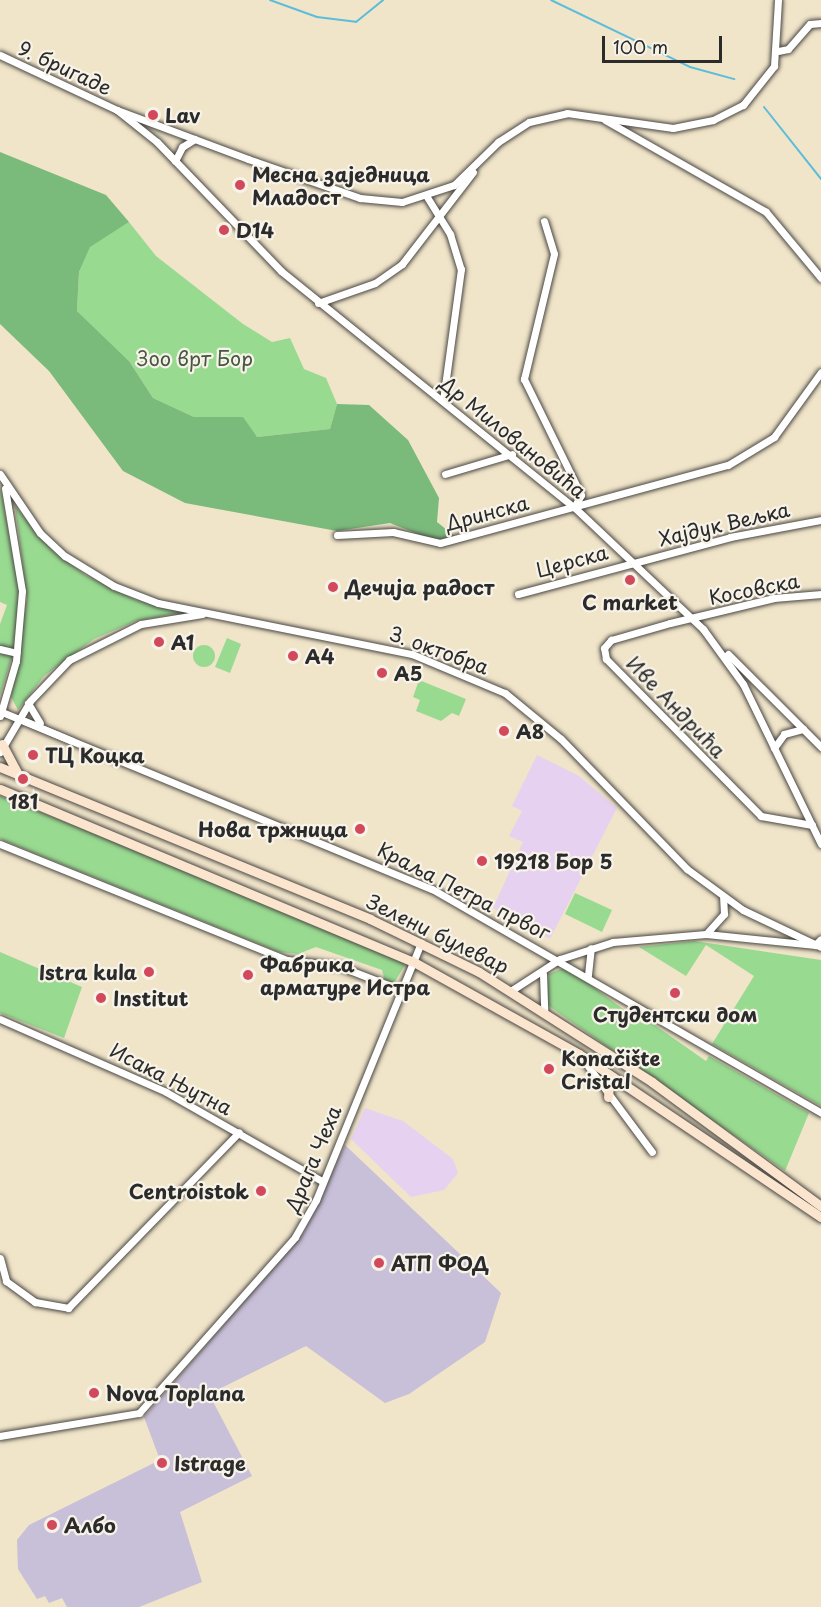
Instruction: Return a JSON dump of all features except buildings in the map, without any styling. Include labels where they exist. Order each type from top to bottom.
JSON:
[{"type":"street","points":[[318,303],[392,273],[441,218],[475,168],[498,142],[529,122],[567,114],[660,128],[713,120],[753,96],[778,51],[778,0]]},
{"type":"street","points":[[778,51],[789,49],[810,24],[821,23]]},
{"type":"street","name":"9. бригаде","points":[[0,55],[117,110]]},
{"type":"street","points":[[117,110],[360,198],[387,202],[427,197],[475,168]]},
{"type":"street","name":"Др Миловановића","points":[[117,110],[175,161],[318,303],[512,454],[636,562],[717,644],[774,748],[821,844]]},
{"type":"street","points":[[603,118],[766,212],[821,278]]},
{"type":"street","points":[[175,161],[182,147],[195,139]]},
{"type":"street","points":[[427,197],[441,218],[459,258],[462,283],[443,401]]},
{"type":"street","points":[[544,221],[554,254],[524,379],[581,495],[574,507]]},
{"type":"street","name":"Дринска","points":[[337,535],[393,532],[440,543],[574,507],[754,454],[786,423],[821,372]]},
{"type":"street","points":[[445,474],[512,454]]},
{"type":"street","points":[[1,714],[17,653],[21,571],[2,477]]},
{"type":"street","name":"3. октобра","points":[[2,477],[40,533],[65,556],[134,594],[207,613],[393,648],[490,686],[561,739],[687,869],[723,897],[819,944]]},
{"type":"street","name":"Хајдук Вељка","points":[[636,562],[821,520]]},
{"type":"street","name":"Церска","points":[[518,594],[636,562]]},
{"type":"street","name":"Косовска","points":[[693,619],[774,598],[821,594]]},
{"type":"street","points":[[20,775],[1,748],[28,703],[69,660],[113,635],[141,624],[207,613]]},
{"type":"street","name":"Иве Андрића","points":[[693,619],[611,640],[605,656],[761,816],[812,825]]},
{"type":"street","points":[[717,644],[821,747]]},
{"type":"street","points":[[0,649],[17,653]]},
{"type":"street","points":[[28,703],[42,724]]},
{"type":"street","name":"Краља Петра првог","points":[[1,714],[42,724],[72,741]]},
{"type":"street","name":"Краља Петра првог","points":[[18,719],[414,881],[560,959],[821,1113]]},
{"type":"street","points":[[774,748],[784,734],[803,729]]},
{"type":"street","name":"Зелени булевар","points":[[0,767],[421,943],[512,990],[544,1010],[821,1206]]},
{"type":"street","name":"Зелени булевар","points":[[0,789],[412,961],[579,1054],[821,1217]]},
{"type":"street","points":[[0,844],[287,960],[339,966],[401,990]]},
{"type":"street","points":[[706,934],[724,914],[723,897]]},
{"type":"street","points":[[512,990],[543,974],[560,959],[591,948],[655,936],[706,934],[819,944]]},
{"type":"street","name":"Драга Чеха","points":[[0,1437],[139,1413],[295,1237],[322,1181],[421,943]]},
{"type":"street","points":[[588,975],[591,948]]},
{"type":"street","points":[[543,974],[544,1010]]},
{"type":"street","name":"Исака Њутна","points":[[0,1019],[166,1092],[240,1132],[322,1181]]},
{"type":"street","points":[[579,1054],[608,1097],[652,1152]]},
{"type":"street","points":[[608,1097],[609,1085],[620,1081]]},
{"type":"street","points":[[0,1258],[3,1283],[43,1307],[73,1305],[240,1132]]},
{"type":"shaded area","points":[[537,755],[579,776],[617,808],[550,939],[493,908],[523,842],[509,836],[522,811],[512,806]]},
{"type":"shaded area","points":[[365,1108],[403,1121],[453,1159],[458,1173],[444,1190],[411,1197],[351,1139]]},
{"type":"shaded area","points":[[345,1145],[501,1293],[485,1342],[409,1394],[385,1403],[306,1346],[209,1394],[252,1476],[180,1512],[202,1582],[139,1607],[67,1607],[62,1598],[49,1603],[45,1596],[37,1599],[18,1569],[17,1540],[29,1525],[160,1460],[144,1417],[304,1232]]},
{"type":"green space","points":[[0,152],[106,195],[129,222],[90,247],[79,272],[77,311],[129,361],[153,398],[194,417],[243,417],[257,437],[330,429],[337,404],[369,405],[408,440],[439,498],[437,522],[457,538],[433,540],[390,523],[337,531],[185,503],[123,471],[49,371],[0,324]]},
{"type":"green space","name":"Зоо врт Бор","points":[[129,222],[156,256],[243,324],[272,342],[290,338],[304,369],[326,378],[337,404],[330,429],[257,437],[228,420],[194,417],[153,398],[129,361],[77,311],[79,272],[90,246]]},
{"type":"green space","points":[[0,485],[19,591],[14,650],[0,696],[0,624],[7,605],[0,602]]},
{"type":"green space","points":[[15,506],[51,549],[85,575],[136,600],[184,612],[136,621],[94,639],[44,676],[18,710],[11,697],[27,598]]},
{"type":"green space","points":[[227,638],[241,644],[230,673],[215,667]]},
{"type":"green space","points":[[200,645],[208,645],[215,652],[215,660],[208,667],[200,667],[193,660],[193,652]]},
{"type":"green space","points":[[419,680],[466,699],[459,716],[452,713],[441,721],[416,711],[420,700],[413,697]]},
{"type":"green space","points":[[0,796],[391,953],[405,965],[394,983],[385,981],[382,970],[316,947],[298,954],[279,952],[0,839]]},
{"type":"green space","points":[[575,893],[612,910],[602,932],[565,914]]},
{"type":"green space","points":[[694,941],[821,960],[821,1106],[712,1044],[754,976],[706,945],[686,976],[639,947]]},
{"type":"green space","points":[[0,952],[82,987],[64,1038],[0,1013]]},
{"type":"green space","points":[[566,967],[642,1023],[646,1019],[706,1061],[709,1056],[809,1113],[785,1171],[546,1004],[549,974]]},
{"type":"waterway","points":[[270,0],[317,17],[356,22],[383,0]]},
{"type":"waterway","points":[[551,0],[690,67],[734,79]]},
{"type":"waterway","points":[[764,107],[821,179]]},
{"type":"place","name":"Lav","points":[[153,115]]},
{"type":"place","name":"Месна заједница Младост","points":[[240,185]]},
{"type":"place","name":"D14","points":[[224,230]]},
{"type":"place","name":"C market","points":[[630,580]]},
{"type":"place","name":"Дечија радост","points":[[333,587]]},
{"type":"place","name":"A1","points":[[159,642]]},
{"type":"place","name":"A4","points":[[293,656]]},
{"type":"place","name":"A5","points":[[382,673]]},
{"type":"place","name":"A8","points":[[504,731]]},
{"type":"place","name":"ТЦ Коцка","points":[[33,755]]},
{"type":"place","name":"181","points":[[23,779]]},
{"type":"place","name":"Нова тржница","points":[[360,829]]},
{"type":"place","name":"19218 Бор 5","points":[[482,861]]},
{"type":"place","name":"Istra kula","points":[[149,972]]},
{"type":"place","name":"Фабрика арматуре Истра","points":[[248,975]]},
{"type":"place","name":"Студентски дом","points":[[675,993]]},
{"type":"place","name":"Institut","points":[[101,998]]},
{"type":"place","name":"Konačište Cristal","points":[[549,1069]]},
{"type":"place","name":"Centroistok","points":[[261,1191]]},
{"type":"place","name":"АТП ФОД","points":[[379,1263]]},
{"type":"place","name":"Nova Toplana","points":[[94,1393]]},
{"type":"place","name":"Istrage","points":[[162,1463]]},
{"type":"place","name":"Албо","points":[[52,1525]]}]
